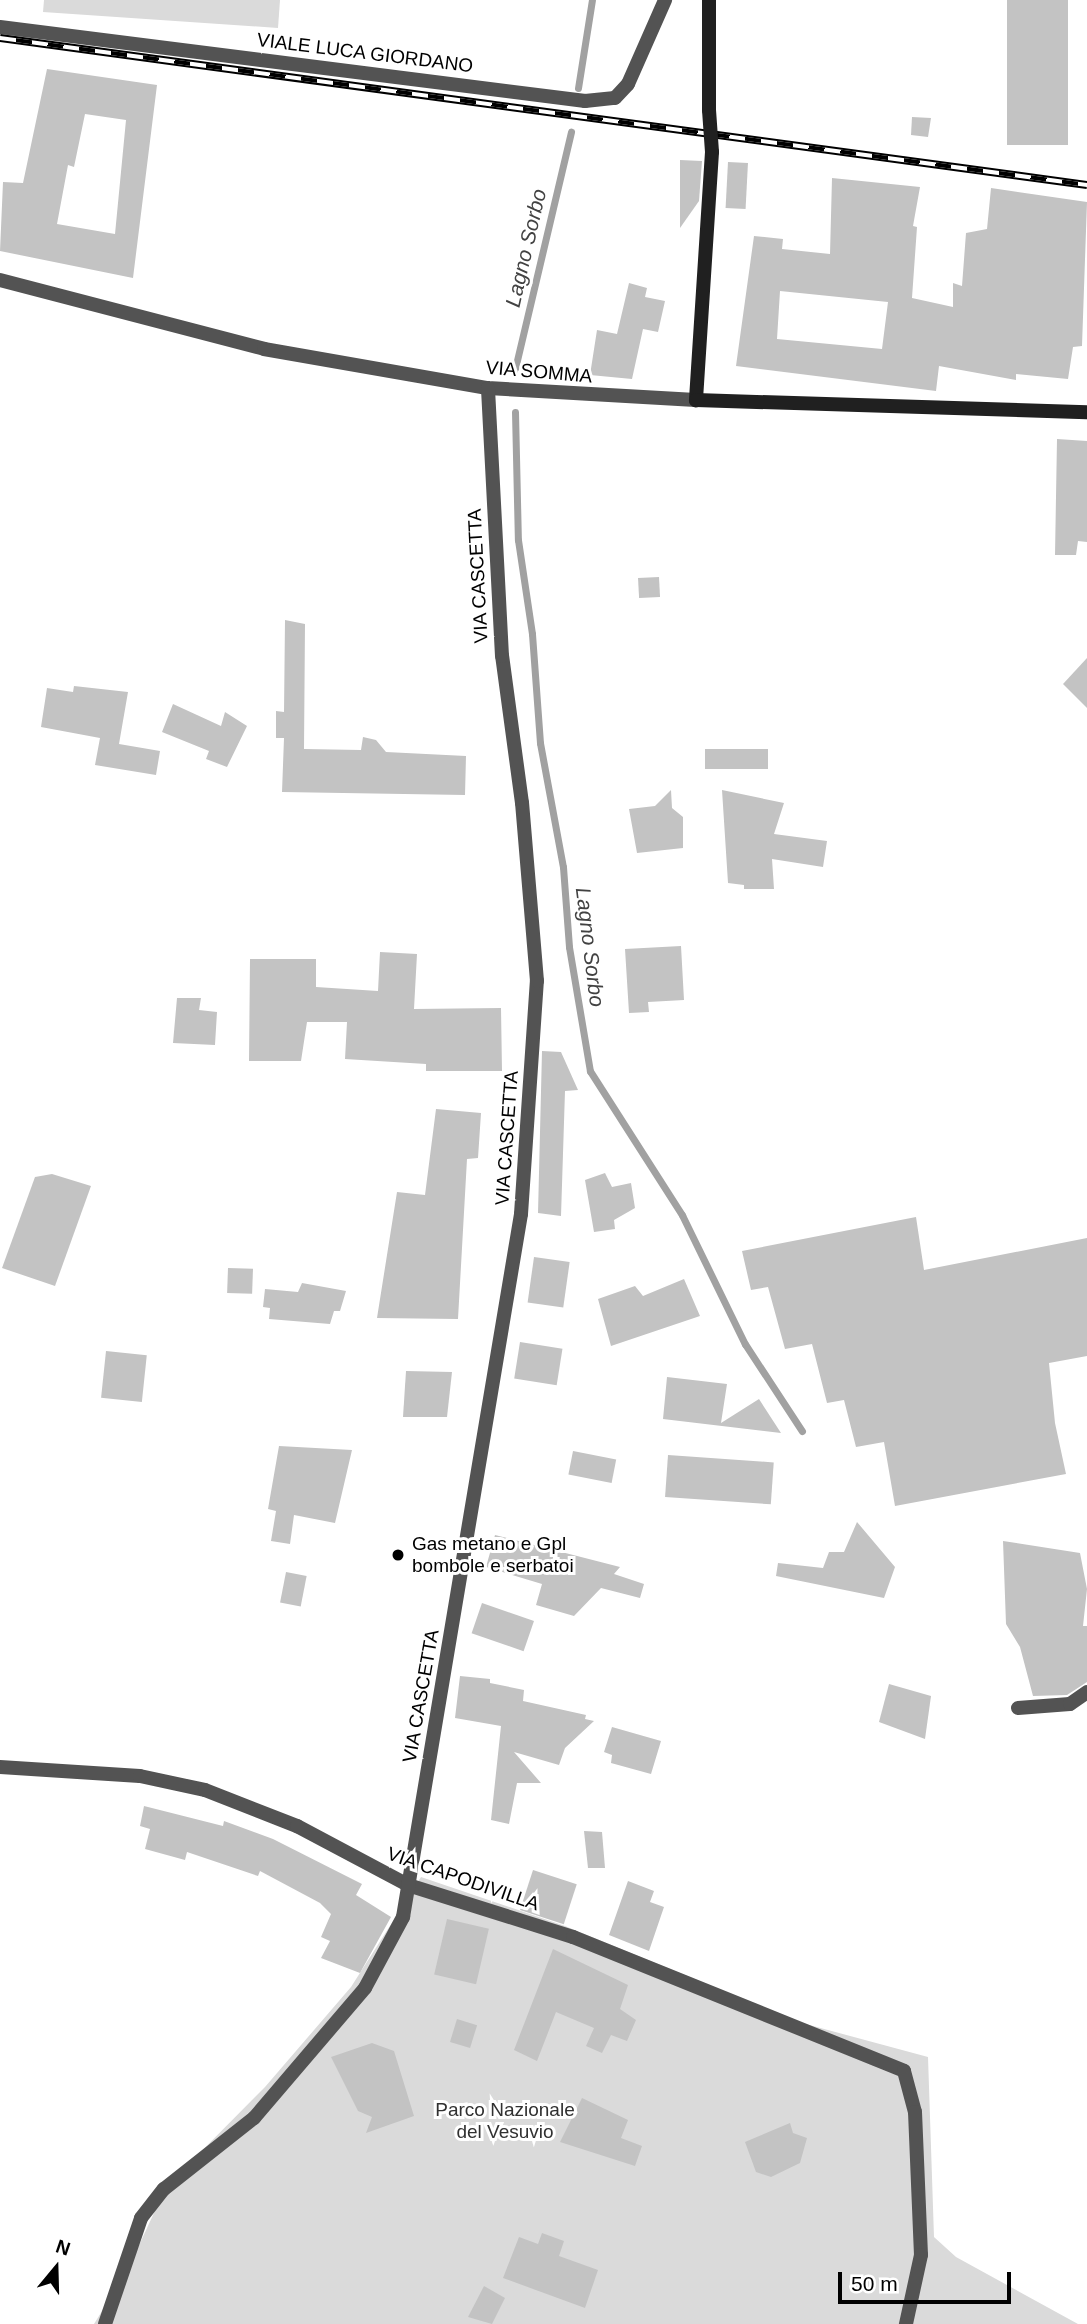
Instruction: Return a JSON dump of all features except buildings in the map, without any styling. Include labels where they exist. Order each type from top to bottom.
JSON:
[{"type":"main road","points":[[696,400],[712,152],[709,110],[709,0]]},
{"type":"main road","name":"VIA SOMMA","points":[[696,400],[1087,412]]},
{"type":"street","name":"VIALE LUCA GIORDANO","points":[[0,27],[585,101],[615,98],[628,84],[665,0]]},
{"type":"street","name":"VIA SOMMA","points":[[0,280],[264,349],[488,388],[696,400]]},
{"type":"street","name":"VIA CASCETTA","points":[[105,2324],[141,2218],[164,2189],[254,2118],[365,1988],[402,1917],[513,1269],[537,981],[522,803],[502,656],[488,388]]},
{"type":"street","points":[[1018,1708],[1070,1704],[1087,1692]]},
{"type":"street","name":"VIA CAPODIVILLA","points":[[0,1767],[140,1776],[205,1790],[297,1826],[408,1885],[573,1937],[904,2071],[915,2112],[921,2255],[907,2317]]},
{"type":"street","points":[[907,2317],[916,2324]]},
{"type":"green space","points":[[44,0],[280,0],[278,28],[43,12]]},
{"type":"green space","name":"Parco Nazionale del Vesuvio","points":[[421,1877],[565,1926],[802,2023],[928,2057],[934,2237],[956,2257],[1078,2324],[94,2324],[128,2269],[166,2187],[265,2087],[351,1987]]},
{"type":"waterway","name":"Lagno Sorbo","points":[[578,88],[592,0]]},
{"type":"waterway","name":"Lagno Sorbo","points":[[514,373],[571,132]]},
{"type":"waterway","name":"Lagno Sorbo","points":[[515,412],[518,540],[532,634],[540,743],[563,867],[569,947],[590,1071],[682,1215],[745,1344],[802,1431]]},
{"type":"railway","points":[[0,38],[1087,185]]},
{"type":"place","name":"Gas metano e Gpl bombole e serbatoi","points":[[398,1555]]}]
